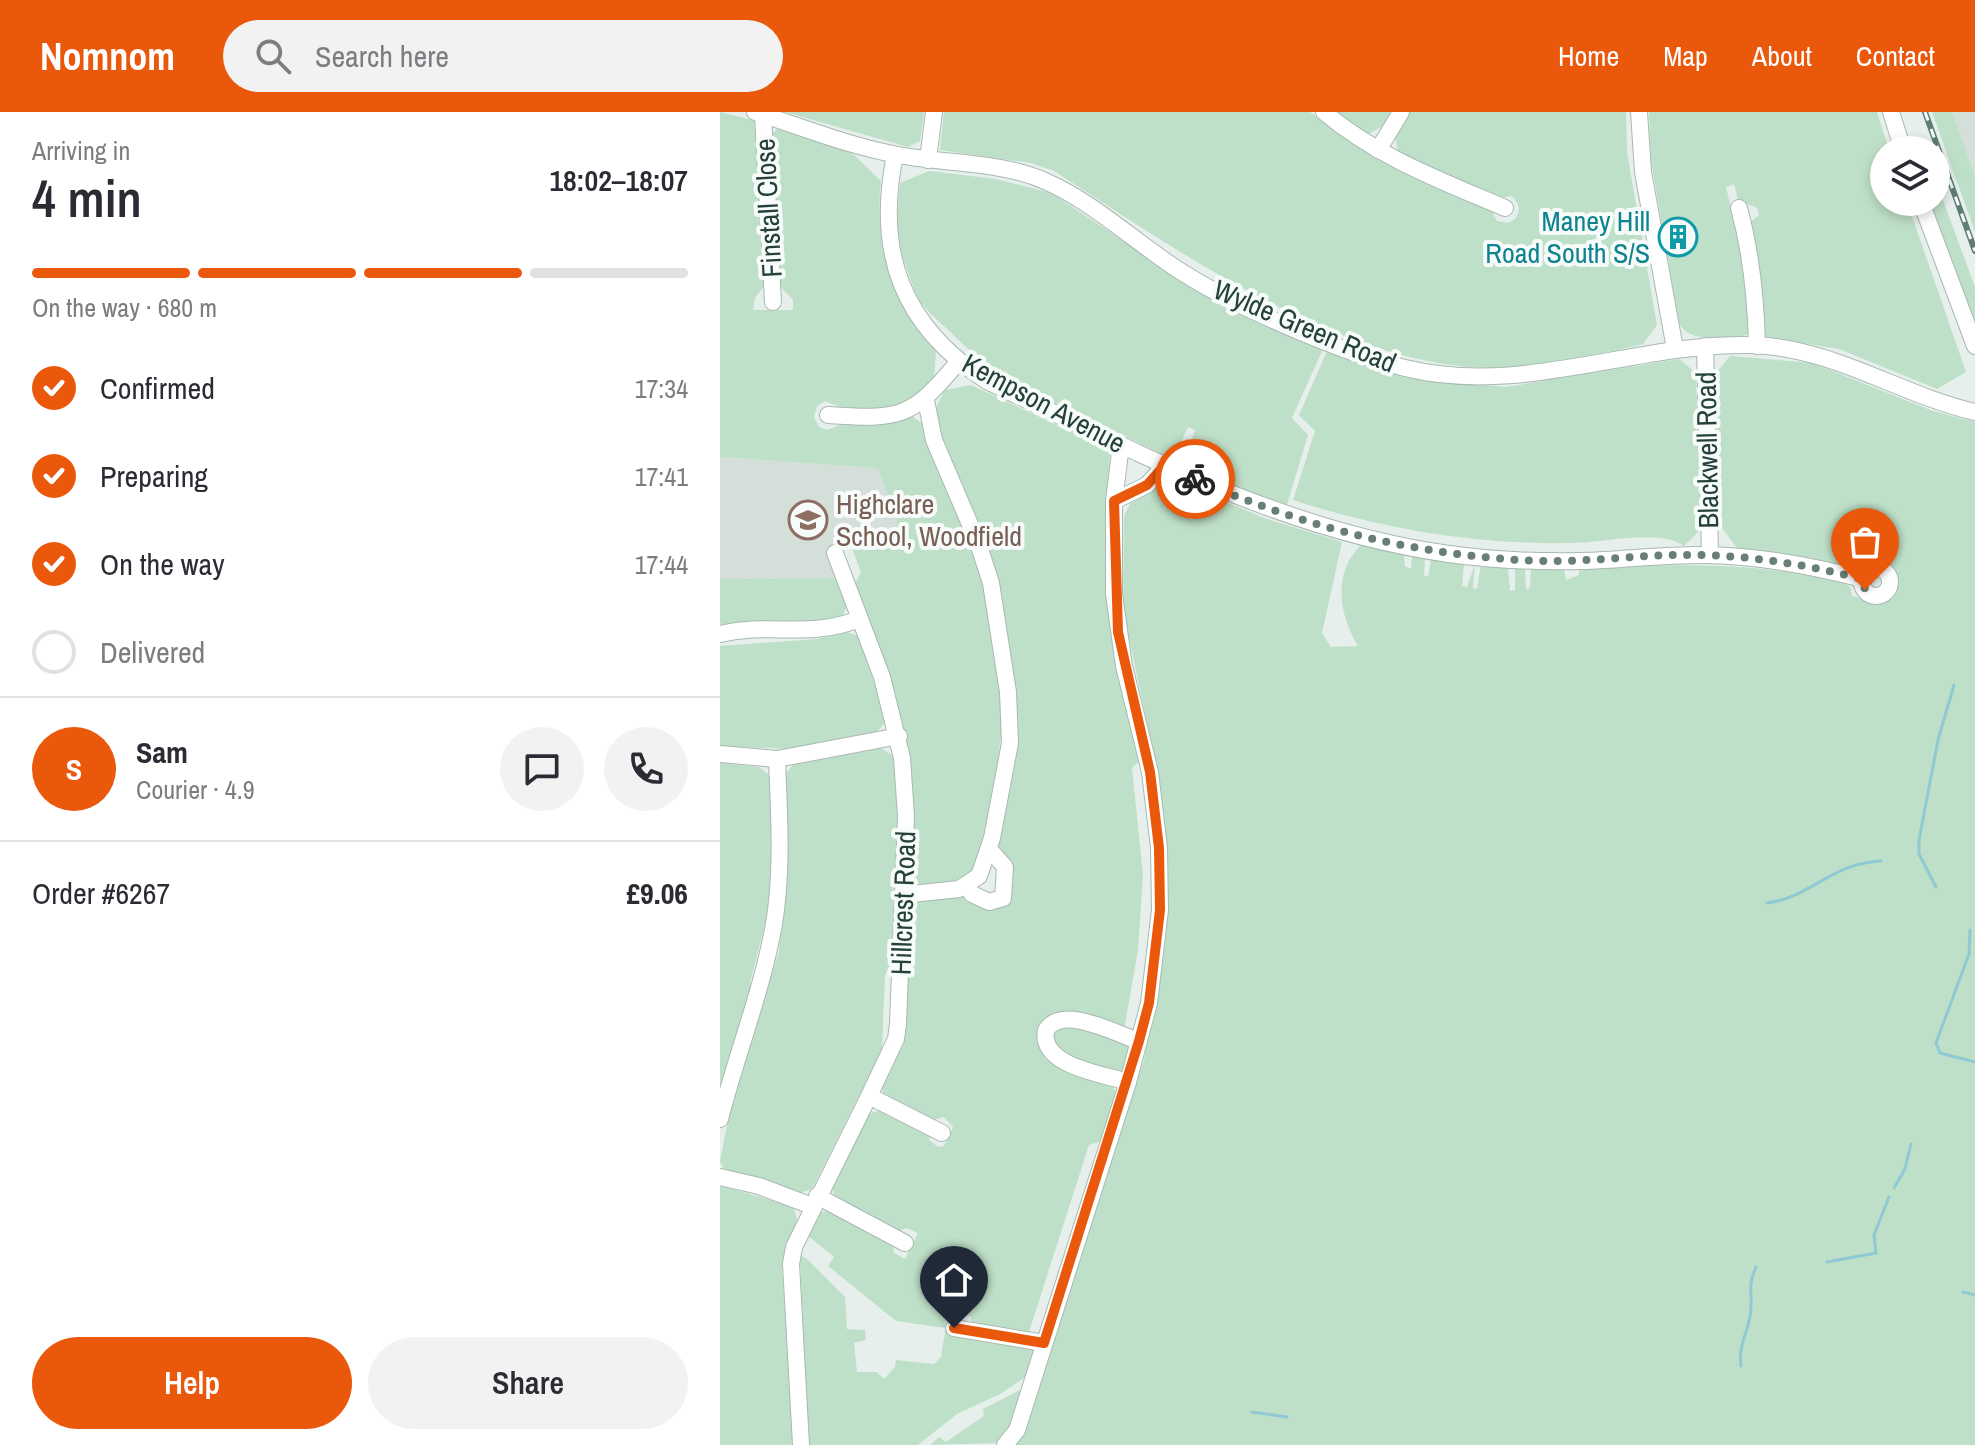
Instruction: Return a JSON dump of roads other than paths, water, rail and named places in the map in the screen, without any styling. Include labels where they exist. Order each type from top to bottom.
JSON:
[{"type":"street","points":[[928,160],[934,112]]},
{"type":"street","points":[[1324,112],[1378,150],[1505,208]]},
{"type":"street","points":[[1378,150],[1401,112]]},
{"type":"street","points":[[1639,112],[1643,172],[1675,349]]},
{"type":"street","points":[[1891,112],[1899,136]]},
{"type":"street","name":"Wylde Green Road","points":[[759,113],[895,155],[992,167],[1041,179],[1063,189],[1178,270],[1259,313],[1406,369],[1465,377],[1513,378],[1675,349],[1757,346],[1831,358],[1975,412]]},
{"type":"street","name":"Finstall Close","points":[[759,113],[773,302]]},
{"type":"street","name":"Kempson Avenue","points":[[895,155],[886,214],[893,258],[919,319],[958,362],[987,381],[1165,465],[1285,516],[1349,535],[1451,554],[1543,561],[1710,555],[1787,562],[1863,579]]},
{"type":"street","points":[[1745,212],[1753,272],[1751,289],[1757,346]]},
{"type":"street","points":[[1926,216],[1975,346]]},
{"type":"street","name":"Blackwell Road","points":[[1705,346],[1710,555]]},
{"type":"street","points":[[828,415],[889,417],[926,400],[958,362]]},
{"type":"street","points":[[902,895],[967,885],[979,876],[989,849],[1010,743],[1000,623],[978,543],[934,440],[926,400]]},
{"type":"street","points":[[1005,1445],[1017,1430],[1128,1082],[1149,1003],[1161,879],[1150,772],[1118,632],[1114,501],[1121,445]]},
{"type":"street","points":[[1114,501],[1147,485],[1165,465]]},
{"type":"street","name":"Hillcrest Road","points":[[801,1445],[791,1264],[796,1239],[896,1039],[906,816],[899,736],[835,553]]},
{"type":"street","points":[[720,634],[766,627],[816,632],[859,619]]},
{"type":"street","points":[[720,754],[777,759],[899,736]]},
{"type":"street","points":[[720,1119],[751,1020],[774,923],[780,867],[777,759]]},
{"type":"street","points":[[967,885],[980,899],[989,902],[1003,898],[1005,867],[989,849]]},
{"type":"street","points":[[1128,1082],[1056,1057],[1047,1047],[1046,1030],[1054,1022],[1067,1018],[1139,1041]]},
{"type":"street","points":[[869,1096],[942,1133]]},
{"type":"street","points":[[720,1177],[815,1201],[905,1243]]},
{"type":"street","points":[[954,1328],[1044,1343]]},
{"type":"waterway","points":[[1936,887],[1919,854],[1919,840],[1938,740],[1954,685]]},
{"type":"waterway","points":[[1767,903],[1797,894],[1848,868],[1881,861]]},
{"type":"waterway","points":[[1970,930],[1969,954],[1936,1043],[1940,1053],[1975,1062]]},
{"type":"waterway","points":[[1894,1188],[1905,1169],[1911,1144]]},
{"type":"waterway","points":[[1827,1262],[1876,1253],[1874,1235],[1889,1197]]},
{"type":"waterway","points":[[1741,1366],[1742,1346],[1751,1309],[1751,1281],[1756,1267]]},
{"type":"waterway","points":[[1963,1292],[1975,1295]]},
{"type":"waterway","points":[[1252,1412],[1287,1417]]},
{"type":"railway","points":[[1925,112],[1975,251]]},
{"type":"place","name":"Maney Hill Road South S/S","points":[[1678,237]]},
{"type":"place","name":"Highclare School, Woodfield","points":[[808,520]]}]
